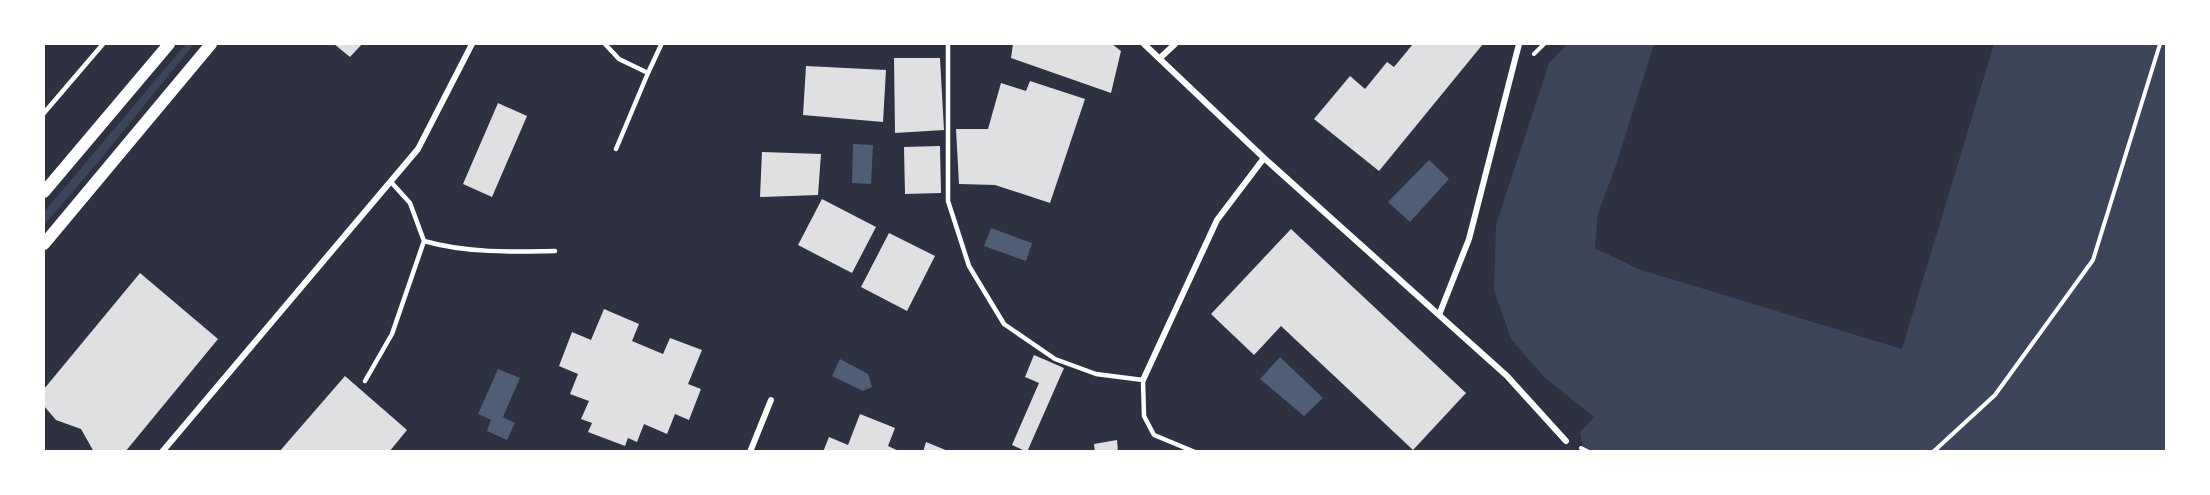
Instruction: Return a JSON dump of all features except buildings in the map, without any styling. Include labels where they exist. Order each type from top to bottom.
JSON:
[{"type":"main road","points":[[44,192],[169,44]]},
{"type":"main road","points":[[44,244],[211,44]]},
{"type":"street","points":[[162,452],[418,149],[472,44]]},
{"type":"street","points":[[1144,44],[1264,158],[1507,376],[1566,441]]},
{"type":"street","points":[[1160,58],[1175,44]]},
{"type":"street","points":[[1439,315],[1469,239],[1519,44]]},
{"type":"street","points":[[1143,380],[1217,220],[1264,158]]},
{"type":"street","points":[[750,452],[771,400]]},
{"type":"lane","points":[[44,113],[103,44]]},
{"type":"lane","points":[[605,44],[619,59],[648,73]]},
{"type":"lane","points":[[948,44],[948,201],[969,266],[1004,324],[1055,359],[1096,374],[1143,380],[1144,416],[1154,435],[1195,452]]},
{"type":"lane","points":[[616,148],[661,45]]},
{"type":"lane","points":[[366,381],[392,334],[424,241],[410,203],[391,182]]},
{"type":"lane","points":[[424,241],[442,246],[501,252],[555,251]]},
{"type":"path","points":[[1933,452],[1995,395],[2093,260],[2160,44]]},
{"type":"shaded area","points":[[186,44],[194,44],[44,225],[44,212]]},
{"type":"shaded area","points":[[1567,44],[1654,44],[1614,171],[1598,213],[1595,248],[1638,269],[1902,349],[1994,44],[2166,44],[2166,451],[1583,451],[1580,432],[1594,417],[1545,378],[1511,339],[1494,290],[1496,225],[1549,63]]},
{"type":"shaded area","points":[[853,144],[873,145],[871,184],[852,183]]},
{"type":"shaded area","points":[[1429,160],[1449,179],[1410,222],[1388,202]]},
{"type":"shaded area","points":[[991,228],[1032,243],[1026,261],[984,246]]},
{"type":"shaded area","points":[[1280,357],[1323,398],[1304,416],[1260,379]]},
{"type":"shaded area","points":[[840,359],[868,374],[872,387],[863,391],[832,376]]},
{"type":"shaded area","points":[[498,369],[520,378],[503,417],[515,423],[507,440],[487,431],[491,420],[478,414]]}]
